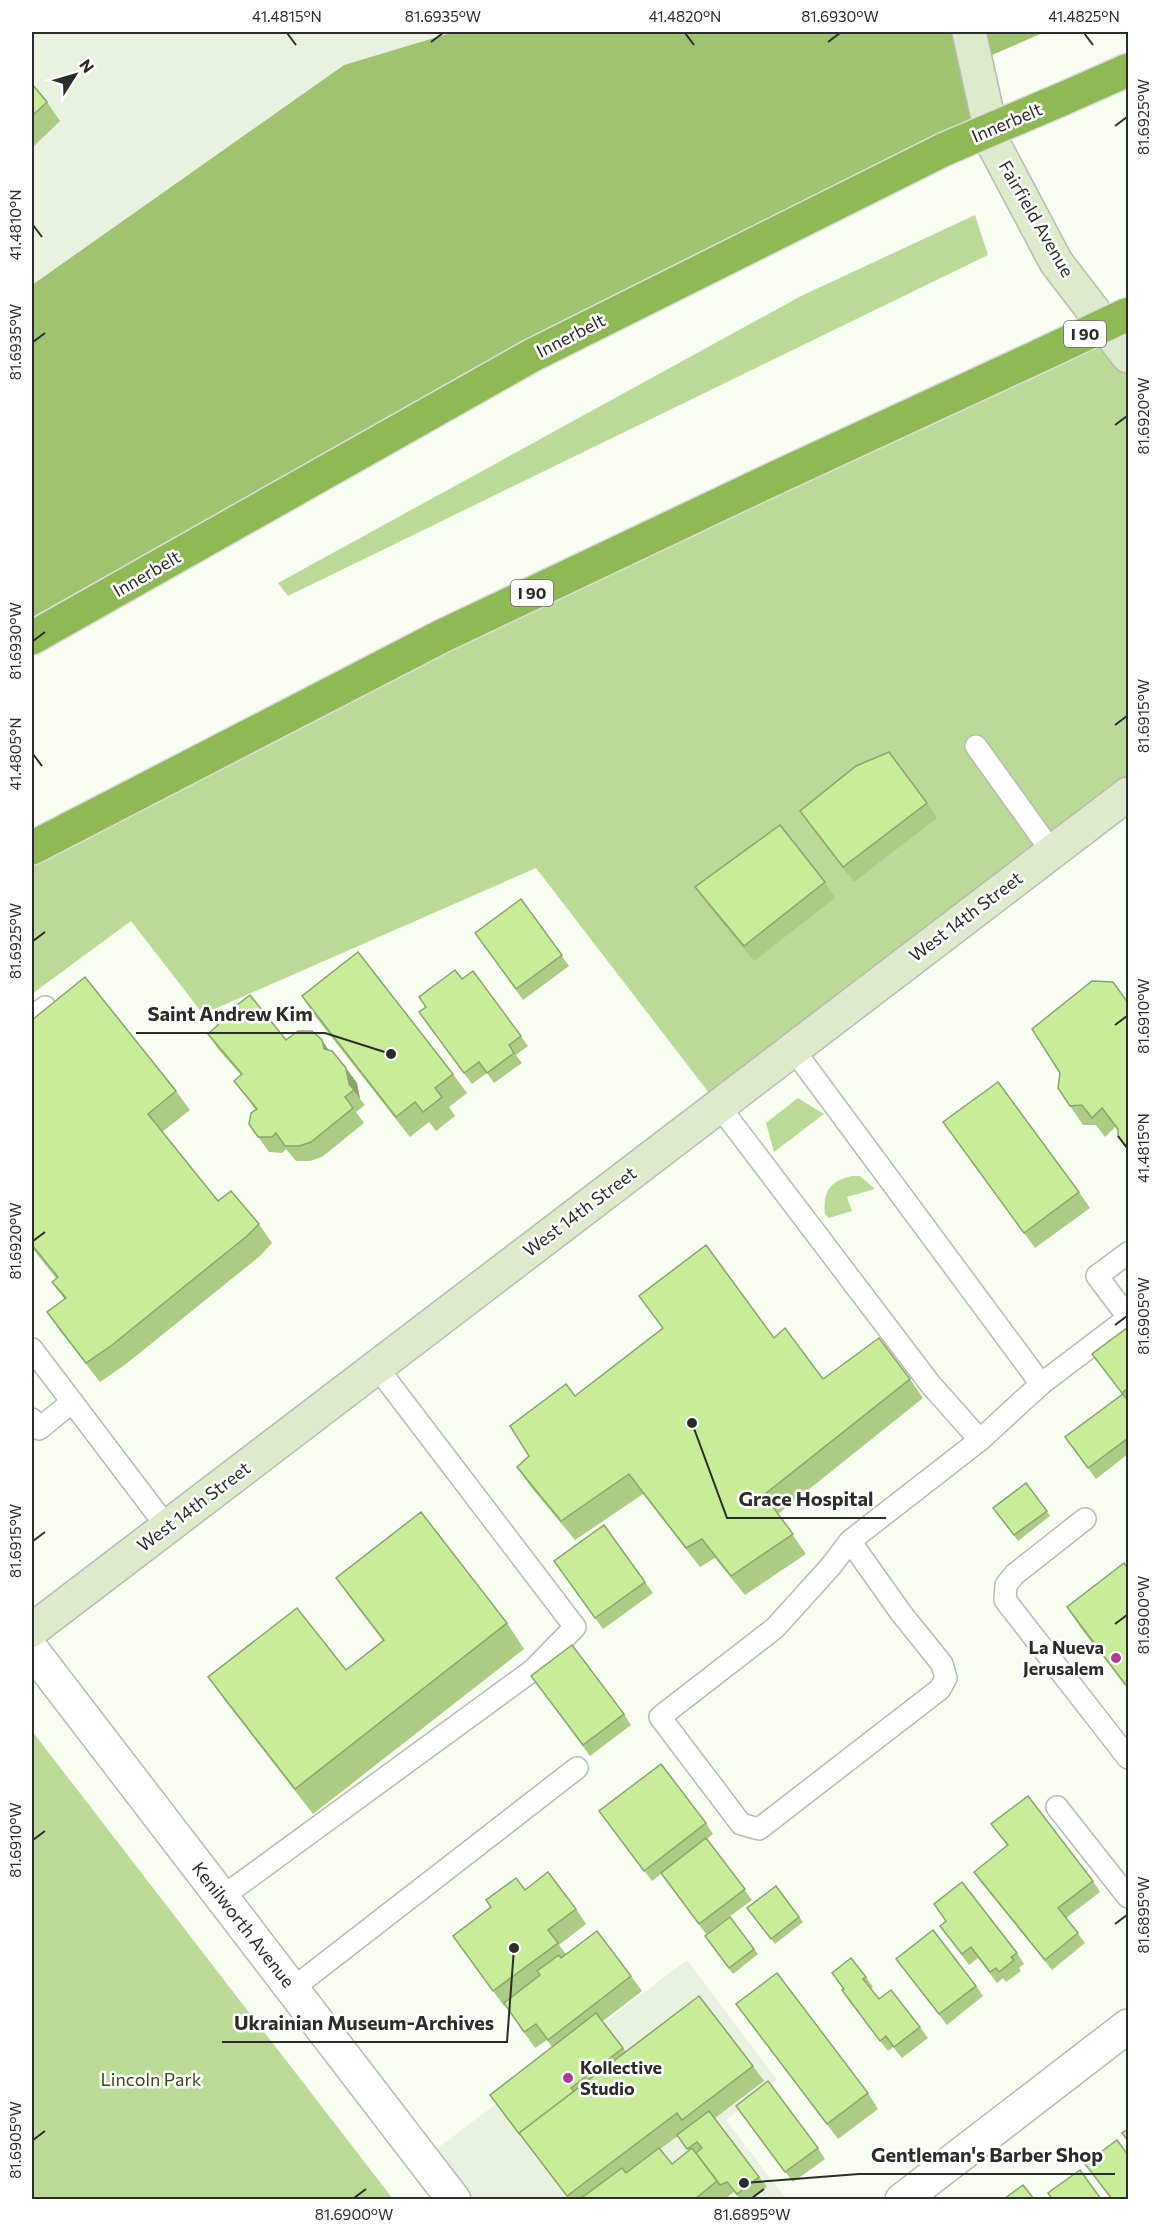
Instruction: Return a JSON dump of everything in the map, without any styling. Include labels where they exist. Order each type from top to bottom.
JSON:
[{"type":"highway","name":"Innerbelt","points":[[32,639],[531,356],[945,149],[1128,69]]},
{"type":"highway","name":"I 90","points":[[32,848],[442,636],[1128,314]]},
{"type":"street","name":"Fairfield Avenue","points":[[969,32],[993,145],[1056,262],[1128,356]]},
{"type":"street","name":"West 14th Street","points":[[32,1630],[1128,794]]},
{"type":"street","name":"Kenilworth Avenue","points":[[32,1650],[454,2199]]},
{"type":"street","points":[[902,2199],[1128,2026]]},
{"type":"lane","points":[[976,746],[1052,852]]},
{"type":"lane","points":[[793,1049],[1041,1384]]},
{"type":"lane","points":[[719,1106],[931,1384],[980,1440]]},
{"type":"lane","points":[[850,1541],[901,1613],[942,1664],[946,1678],[939,1689],[759,1829],[741,1824],[660,1717],[775,1628],[831,1566],[850,1541],[980,1440],[1041,1384],[1128,1318],[1097,1276],[1128,1253]]},
{"type":"lane","points":[[32,1349],[167,1527]]},
{"type":"lane","points":[[222,1897],[533,1670],[575,1627],[376,1366]]},
{"type":"lane","points":[[32,1419],[39,1429],[72,1402]]},
{"type":"lane","points":[[1085,1520],[1015,1574],[1006,1585],[1005,1600],[1128,1758]]},
{"type":"lane","points":[[292,1989],[577,1768]]},
{"type":"lane","points":[[1058,1807],[1128,1897]]},
{"type":"shaded area","points":[[32,32],[454,32],[344,65],[32,285]]},
{"type":"shaded area","points":[[687,1960],[777,2080],[726,2120],[786,2199],[454,2199],[423,2159]]},
{"type":"green space","points":[[454,32],[1045,32],[976,62],[990,130],[32,638],[32,285],[344,65]]},
{"type":"green space","points":[[975,215],[988,255],[288,596],[278,583],[801,296]]},
{"type":"green space","points":[[1104,325],[1128,356],[1128,794],[719,1106],[536,868],[203,1014],[131,921],[32,994],[32,848]]},
{"type":"green space","points":[[798,1098],[824,1114],[774,1152],[766,1123]]},
{"type":"green space","points":[[860,1176],[875,1189],[847,1197],[852,1211],[829,1218],[825,1214],[825,1199],[829,1189],[838,1181]]},
{"type":"green space","name":"Lincoln Park","points":[[32,1731],[393,2199],[32,2199]]},
{"type":"building","points":[[32,84],[47,102],[32,116]]},
{"type":"building","points":[[889,752],[927,803],[843,867],[800,811],[856,766]]},
{"type":"building","points":[[780,825],[825,882],[744,946],[695,887]]},
{"type":"building","points":[[521,899],[562,955],[516,989],[475,933]]},
{"type":"building","points":[[358,952],[453,1074],[435,1088],[442,1097],[423,1112],[415,1102],[396,1117],[302,996]]},
{"type":"building","points":[[455,970],[462,979],[473,971],[521,1036],[509,1045],[514,1053],[487,1073],[479,1062],[464,1073],[419,1012],[426,1007],[419,997]]},
{"type":"building","points":[[85,977],[176,1091],[148,1114],[218,1201],[231,1191],[259,1224],[112,1345],[86,1363],[47,1312],[66,1298],[52,1282],[58,1277],[32,1245],[32,1020]]},
{"type":"building","points":[[1092,981],[1113,982],[1128,1003],[1128,1146],[1118,1136],[1118,1129],[1102,1108],[1092,1118],[1082,1105],[1070,1106],[1058,1088],[1060,1073],[1032,1029]]},
{"type":"building","points":[[250,995],[286,1040],[298,1031],[312,1031],[322,1040],[324,1049],[332,1051],[346,1068],[349,1084],[354,1090],[345,1097],[353,1108],[311,1142],[299,1146],[285,1146],[276,1133],[272,1137],[258,1137],[249,1124],[251,1113],[257,1109],[234,1081],[242,1074],[208,1034],[218,1025],[216,1021]]},
{"type":"building","points":[[998,1082],[1079,1192],[1024,1233],[943,1122]]},
{"type":"building","points":[[706,1245],[774,1338],[785,1328],[823,1379],[879,1338],[910,1379],[764,1495],[793,1534],[731,1576],[702,1539],[686,1548],[629,1474],[561,1521],[517,1467],[529,1456],[510,1426],[566,1384],[575,1396],[663,1328],[639,1296]]},
{"type":"building","points":[[1127,1328],[1128,1388],[1122,1393],[1092,1354]]},
{"type":"building","points":[[1123,1394],[1128,1401],[1128,1438],[1088,1468],[1065,1437]]},
{"type":"building","points":[[1026,1483],[1047,1511],[1014,1535],[993,1508]]},
{"type":"building","points":[[421,1512],[507,1623],[295,1789],[208,1677],[297,1608],[346,1670],[384,1640],[336,1578]]},
{"type":"building","points":[[604,1525],[645,1582],[595,1618],[554,1561]]},
{"type":"building","points":[[1124,1563],[1128,1569],[1128,1688],[1067,1607]]},
{"type":"building","points":[[572,1645],[624,1714],[583,1745],[531,1676]]},
{"type":"building","points":[[661,1764],[706,1823],[644,1871],[599,1811]]},
{"type":"building","points":[[1028,1796],[1093,1881],[1058,1908],[1078,1933],[1045,1960],[974,1872],[1008,1845],[991,1824]]},
{"type":"building","points":[[706,1838],[745,1889],[699,1924],[661,1873]]},
{"type":"building","points":[[548,1872],[576,1909],[548,1930],[558,1943],[493,1991],[453,1936],[491,1907],[486,1900],[516,1878],[525,1890]]},
{"type":"building","points":[[962,1882],[1017,1953],[1011,1957],[1014,1960],[999,1972],[996,1968],[990,1972],[971,1947],[962,1954],[940,1926],[946,1921],[934,1904]]},
{"type":"building","points":[[776,1886],[799,1917],[771,1939],[747,1908]]},
{"type":"building","points":[[730,1917],[754,1949],[729,1968],[705,1936]]},
{"type":"building","points":[[933,1930],[976,1986],[939,2014],[896,1959]]},
{"type":"building","points":[[597,1931],[631,1976],[548,2040],[536,2024],[524,2032],[504,2003],[540,1975],[537,1971],[559,1955],[561,1958]]},
{"type":"building","points":[[851,1958],[866,1977],[863,1979],[879,1999],[891,1990],[920,2027],[894,2047],[886,2036],[880,2041],[832,1973]]},
{"type":"building","points":[[777,1973],[868,2093],[827,2124],[736,2004]]},
{"type":"building","points":[[699,1996],[753,2066],[682,2120],[677,2113],[567,2196],[519,2133]]},
{"type":"building","name":"Kollective Studio","points":[[596,2013],[623,2048],[571,2088],[574,2091],[519,2133],[520,2135],[490,2095]]},
{"type":"building","points":[[768,2081],[818,2148],[785,2172],[736,2106]]},
{"type":"building","points":[[709,2111],[759,2177],[737,2194],[727,2182],[720,2185],[696,2153],[702,2148],[697,2142],[687,2149],[677,2135]]},
{"type":"building","points":[[1128,2129],[1128,2141],[1122,2133]]},
{"type":"building","points":[[1117,2140],[1128,2155],[1128,2199],[1112,2199],[1085,2164]]},
{"type":"building","points":[[659,2148],[672,2164],[692,2148],[717,2181],[695,2199],[580,2199],[622,2168],[626,2173]]},
{"type":"building","points":[[1080,2170],[1101,2199],[1052,2199],[1048,2193]]},
{"type":"building","points":[[1023,2185],[1034,2199],[1004,2199]]},
{"type":"place","name":"Saint Andrew Kim","points":[[391,1054]]},
{"type":"place","name":"Grace Hospital","points":[[692,1423]]},
{"type":"place","name":"La Nueva Jerusalem","points":[[1116,1658]]},
{"type":"place","name":"Ukrainian Museum-Archives","points":[[514,1948]]},
{"type":"place","name":"Kollective Studio","points":[[568,2078]]},
{"type":"place","name":"Gentleman's Barber Shop","points":[[744,2183]]}]
